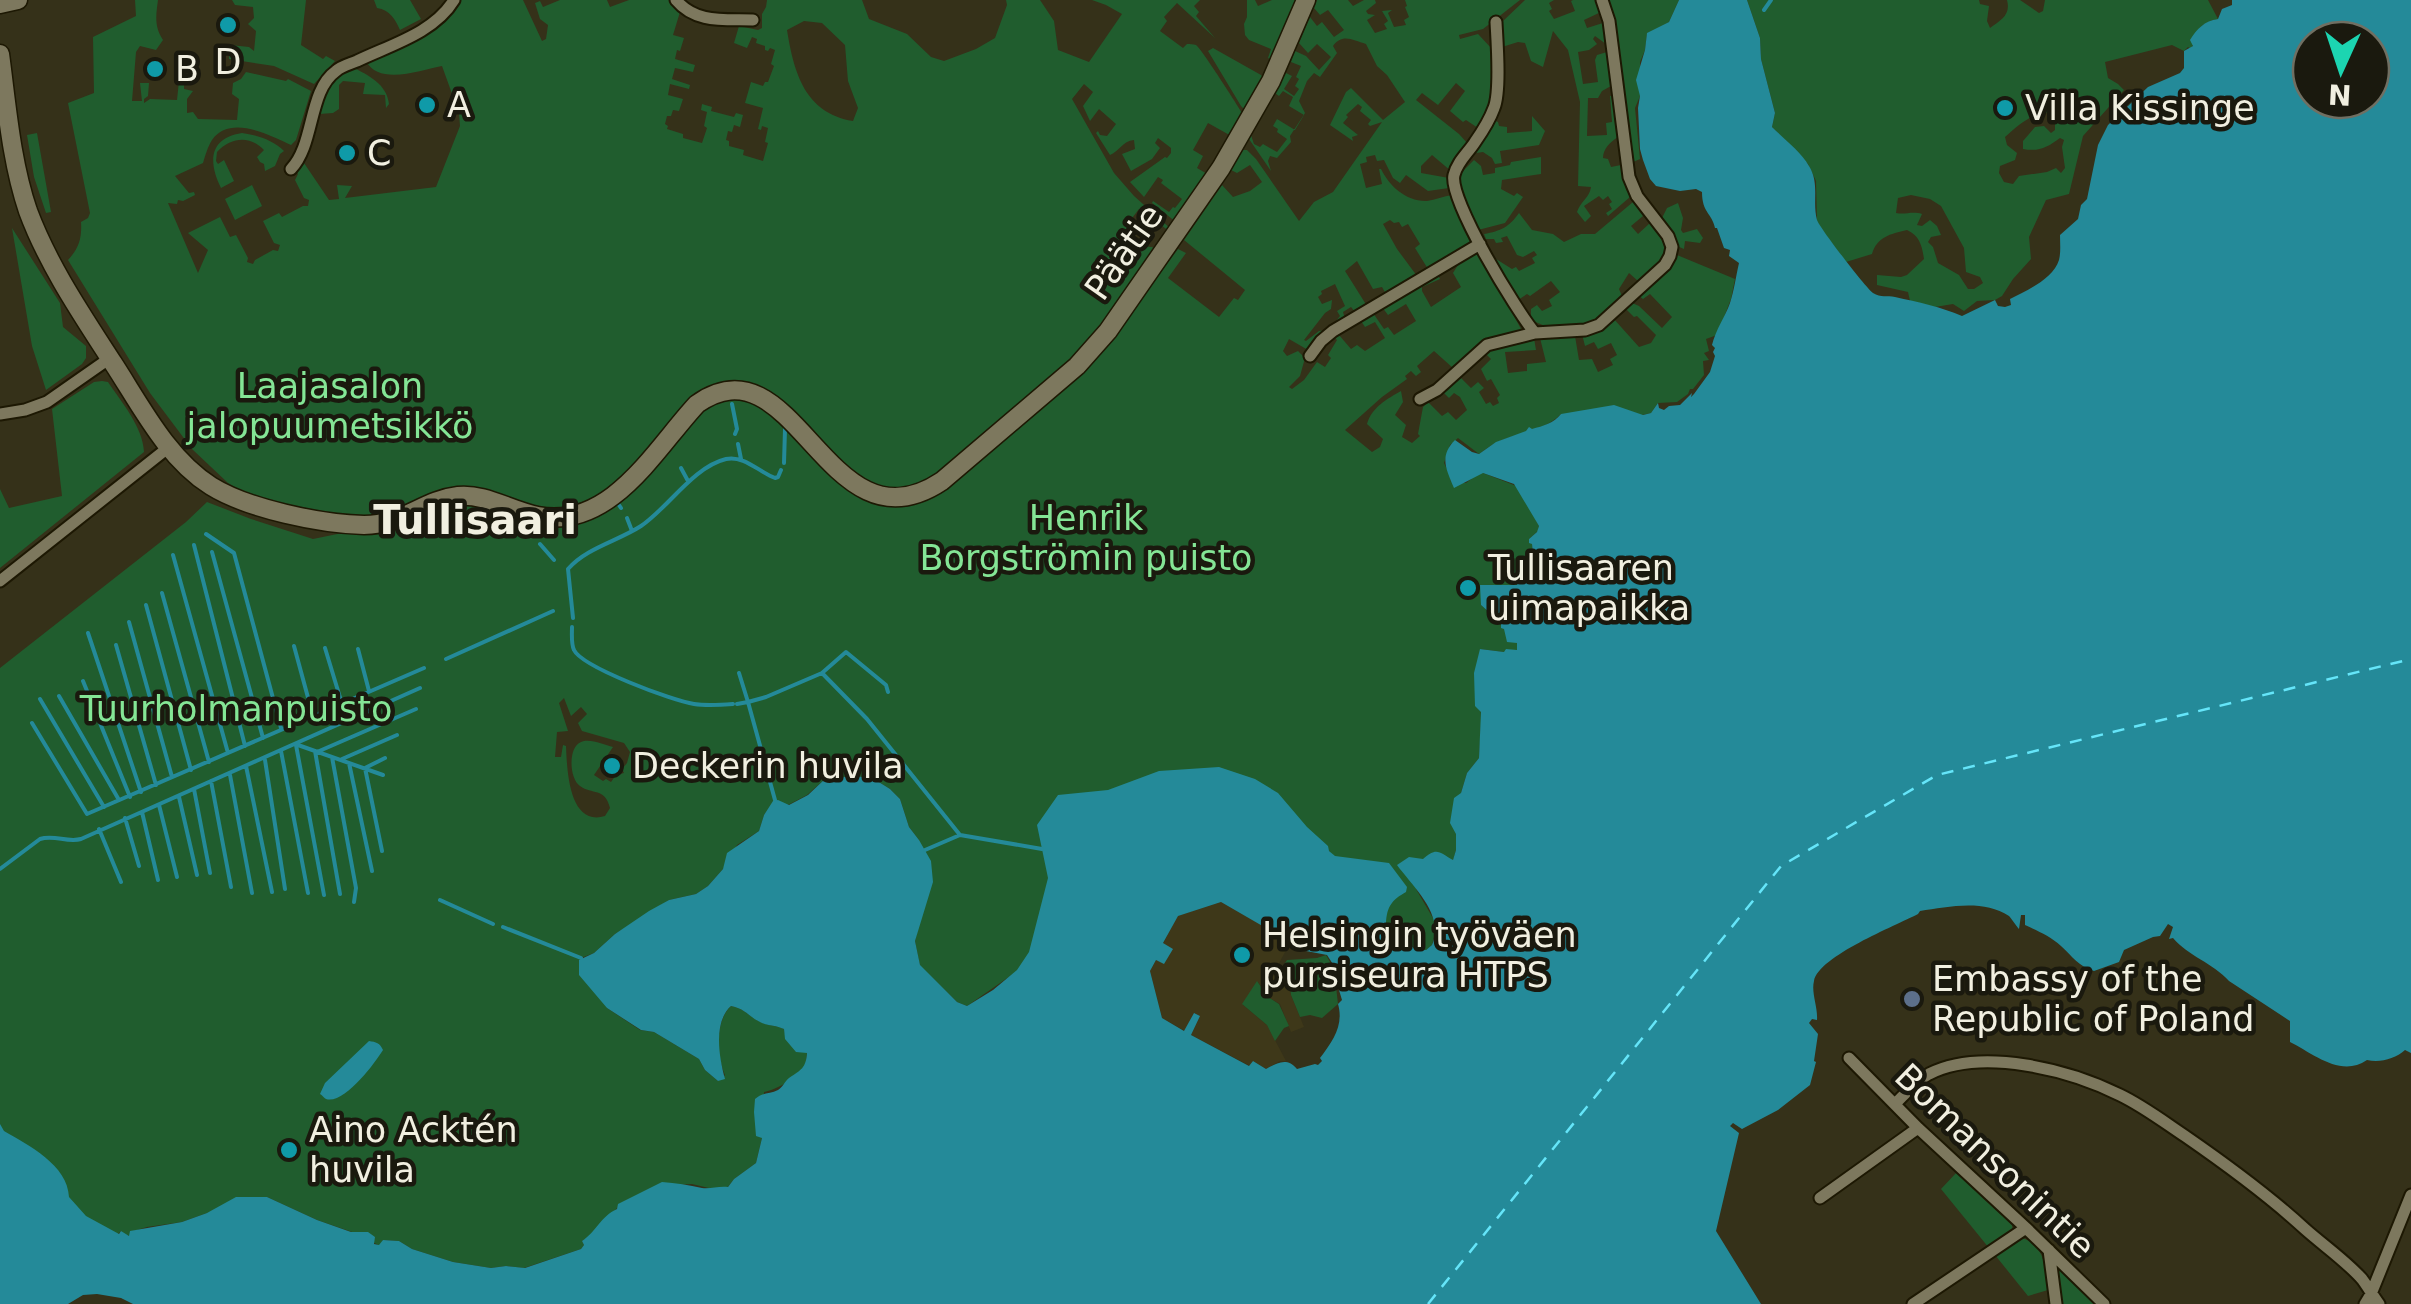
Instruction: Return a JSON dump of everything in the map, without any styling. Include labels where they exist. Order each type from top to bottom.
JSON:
[{"type":"street","points":[[2,2],[18,0]]},
{"type":"street","points":[[291,168],[302,153],[320,92],[335,71],[428,28],[454,0]]},
{"type":"street","points":[[676,0],[686,11],[705,18],[754,20]]},
{"type":"street","name":"Päätie","points":[[169,447],[201,479],[234,498],[314,519],[365,525],[393,522],[461,496],[539,516],[565,516],[591,509],[620,490],[697,404],[706,397],[731,390],[757,394],[775,404],[844,476],[896,497],[920,494],[1065,376],[1108,331],[1221,168],[1271,82],[1306,0]]},
{"type":"street","points":[[1420,399],[1437,390],[1486,346],[1535,333],[1578,331],[1599,325],[1664,265],[1672,252],[1668,236],[1637,196],[1629,177],[1609,22],[1602,0]]},
{"type":"street","points":[[1496,22],[1495,107],[1459,164],[1454,188],[1480,244],[1535,333]]},
{"type":"street","points":[[0,581],[169,447],[57,270],[28,210],[1,66]]},
{"type":"street","points":[[1310,356],[1333,331],[1480,244]]},
{"type":"street","points":[[0,414],[48,402],[110,358]]},
{"type":"street","name":"Bomansonintie","points":[[1848,1058],[2104,1304]]},
{"type":"street","points":[[1895,1104],[1928,1075],[1954,1065],[1978,1062],[2048,1070],[2102,1088],[2140,1106],[2236,1170],[2362,1279],[2372,1301]]},
{"type":"street","points":[[1820,1198],[1918,1128]]},
{"type":"street","points":[[2372,1301],[2411,1195]]},
{"type":"street","points":[[1913,1304],[2026,1228]]},
{"type":"street","points":[[2049,1250],[2056,1304]]},
{"type":"shaded area","points":[[1221,902],[1291,941],[1270,980],[1283,966],[1304,1027],[1291,1032],[1280,1004],[1268,997],[1258,982],[1243,1005],[1267,1025],[1286,1061],[1266,1069],[1253,1061],[1250,1066],[1191,1035],[1200,1016],[1194,1013],[1185,1031],[1162,1018],[1150,971],[1156,960],[1164,963],[1172,949],[1163,944],[1177,916]]},
{"type":"green space","name":"Henrik Borgströmin puisto","points":[[135,0],[158,0],[157,26],[163,40],[156,50],[140,46],[136,52],[132,101],[142,101],[140,83],[149,83],[144,103],[150,99],[177,100],[179,81],[189,82],[184,85],[184,89],[193,91],[187,99],[187,113],[193,112],[198,119],[237,120],[239,99],[232,94],[233,83],[246,72],[288,79],[311,91],[291,145],[250,129],[229,128],[212,140],[203,163],[175,176],[195,195],[178,200],[177,204],[168,203],[198,273],[208,250],[188,233],[220,217],[230,237],[236,235],[247,262],[253,264],[273,250],[278,251],[280,245],[274,243],[263,221],[308,206],[309,200],[295,180],[296,171],[304,163],[329,200],[339,199],[337,185],[352,186],[345,198],[436,187],[460,126],[442,66],[390,75],[372,69],[366,61],[459,0],[523,0],[542,41],[546,39],[548,25],[540,19],[535,3],[540,1],[543,7],[560,0],[607,0],[610,7],[629,0],[669,0],[680,12],[673,35],[684,38],[675,59],[695,65],[693,72],[675,68],[672,79],[690,85],[689,89],[670,84],[668,95],[683,99],[679,111],[673,110],[667,116],[667,129],[702,143],[707,112],[701,110],[702,104],[712,107],[711,111],[734,117],[736,113],[743,115],[740,127],[734,125],[726,140],[729,146],[744,150],[743,155],[763,161],[768,128],[758,129],[763,108],[745,103],[751,82],[763,86],[768,82],[775,50],[765,50],[752,37],[747,48],[734,43],[739,26],[762,28],[767,0],[862,0],[869,19],[907,34],[931,57],[944,61],[995,38],[1006,0],[1040,0],[1054,21],[1058,50],[1089,62],[1122,14],[1092,0],[1200,0],[1194,6],[1199,12],[1196,16],[1215,38],[1177,3],[1164,17],[1167,21],[1160,31],[1183,48],[1196,45],[1244,116],[1233,137],[1208,123],[1193,150],[1203,156],[1197,168],[1209,175],[1176,222],[1152,203],[1169,212],[1182,199],[1161,183],[1163,180],[1158,177],[1144,197],[1130,182],[1167,158],[1171,148],[1158,138],[1155,143],[1160,148],[1152,159],[1131,171],[1122,154],[1135,149],[1134,140],[1110,155],[1096,133],[1107,136],[1116,124],[1099,109],[1090,121],[1083,106],[1093,92],[1084,84],[1072,99],[1114,173],[1171,229],[1139,209],[1129,222],[1140,246],[1157,250],[1143,273],[1154,281],[1178,249],[1186,253],[1168,278],[1219,317],[1245,290],[1184,240],[1222,185],[1233,197],[1262,182],[1250,165],[1237,173],[1231,170],[1243,150],[1256,159],[1299,221],[1314,202],[1333,192],[1382,122],[1370,126],[1371,120],[1358,104],[1343,123],[1358,135],[1352,137],[1353,141],[1330,125],[1346,92],[1351,88],[1383,120],[1405,102],[1377,66],[1366,44],[1348,39],[1333,46],[1337,53],[1320,77],[1314,73],[1307,81],[1299,101],[1304,115],[1289,106],[1293,97],[1283,91],[1279,96],[1275,93],[1286,73],[1292,76],[1284,89],[1294,96],[1299,89],[1295,86],[1301,66],[1291,62],[1295,51],[1319,70],[1331,57],[1317,44],[1308,53],[1299,43],[1310,17],[1317,26],[1322,22],[1334,37],[1344,30],[1328,10],[1320,15],[1314,8],[1317,0],[1348,0],[1353,6],[1375,0],[1366,11],[1375,15],[1367,20],[1375,33],[1387,29],[1384,24],[1388,21],[1382,11],[1392,10],[1388,13],[1394,27],[1406,25],[1404,20],[1409,17],[1405,0],[1520,0],[1483,29],[1459,35],[1460,39],[1478,34],[1493,50],[1493,102],[1478,128],[1450,111],[1465,91],[1456,83],[1438,105],[1422,93],[1416,100],[1468,144],[1451,171],[1432,155],[1421,166],[1421,173],[1449,178],[1449,188],[1428,191],[1406,175],[1400,183],[1384,160],[1377,161],[1375,155],[1360,164],[1366,188],[1382,184],[1381,169],[1394,187],[1412,199],[1427,201],[1452,195],[1473,239],[1471,244],[1428,269],[1415,248],[1420,244],[1408,224],[1402,227],[1390,220],[1383,224],[1417,276],[1386,294],[1382,287],[1373,289],[1357,261],[1345,271],[1367,306],[1356,313],[1351,307],[1337,324],[1337,311],[1345,306],[1335,284],[1321,291],[1318,297],[1322,304],[1332,300],[1331,309],[1304,340],[1328,330],[1308,350],[1289,339],[1283,351],[1287,356],[1298,351],[1305,358],[1300,376],[1289,387],[1292,389],[1304,380],[1317,362],[1325,367],[1339,335],[1351,349],[1357,345],[1365,351],[1385,338],[1375,322],[1365,327],[1361,321],[1373,313],[1384,329],[1388,327],[1394,335],[1416,321],[1406,304],[1388,315],[1382,307],[1437,273],[1440,279],[1422,287],[1431,307],[1461,287],[1453,273],[1472,254],[1481,255],[1521,329],[1453,368],[1434,351],[1417,366],[1421,372],[1416,376],[1411,371],[1405,376],[1407,379],[1345,430],[1372,452],[1383,439],[1367,424],[1369,418],[1401,391],[1403,402],[1395,415],[1406,425],[1402,437],[1412,443],[1420,436],[1423,407],[1428,402],[1442,416],[1448,412],[1456,420],[1467,410],[1460,397],[1454,393],[1449,398],[1442,391],[1468,368],[1461,378],[1471,388],[1478,382],[1484,388],[1479,392],[1486,404],[1499,403],[1500,395],[1481,369],[1491,359],[1486,354],[1474,362],[1489,349],[1534,338],[1536,350],[1505,352],[1508,373],[1527,371],[1527,364],[1546,362],[1540,338],[1575,336],[1579,360],[1592,359],[1598,372],[1613,365],[1610,359],[1617,355],[1611,343],[1598,349],[1594,342],[1585,346],[1582,334],[1613,318],[1639,347],[1651,343],[1656,335],[1624,307],[1630,302],[1639,306],[1662,328],[1672,317],[1650,294],[1643,299],[1638,295],[1677,255],[1735,279],[1717,335],[1706,339],[1709,351],[1704,353],[1709,360],[1703,361],[1704,375],[1677,402],[1658,403],[1651,413],[1642,415],[1561,414],[1548,424],[1497,442],[1479,454],[1458,438],[1450,445],[1444,463],[1451,482],[1466,483],[1483,473],[1519,487],[1539,526],[1529,539],[1534,565],[1518,579],[1517,585],[1481,585],[1481,605],[1502,624],[1517,643],[1517,650],[1480,649],[1479,758],[1467,773],[1461,793],[1456,850],[1453,861],[1416,889],[1437,925],[1432,945],[1426,950],[1417,950],[1391,929],[1329,851],[1043,953],[967,1006],[957,1002],[920,966],[915,941],[922,912],[919,840],[909,827],[900,799],[874,779],[850,775],[832,781],[826,778],[788,805],[774,801],[759,831],[737,845],[708,886],[696,894],[669,900],[581,958],[607,1008],[640,1030],[654,1032],[699,1059],[718,1081],[725,1075],[720,1058],[720,1029],[731,1006],[784,1029],[786,1039],[807,1053],[799,1073],[764,1092],[762,1138],[756,1163],[727,1188],[674,1185],[619,1206],[582,1241],[581,1249],[524,1268],[453,1262],[399,1241],[383,1240],[380,1246],[267,1197],[182,1222],[147,1227],[129,1236],[121,1231],[113,1239],[0,1174],[0,668],[207,502],[313,539],[446,505],[598,513],[699,410],[730,399],[760,404],[829,474],[845,485],[835,464],[778,398],[745,384],[716,384],[695,393],[618,484],[586,501],[553,510],[523,506],[485,493],[383,520],[337,516],[252,497],[228,483],[192,449],[150,393],[68,260],[79,242],[81,222],[90,213],[68,103],[94,93],[93,37],[136,16]],"holes":[[[804,21],[822,23],[845,45],[848,81],[858,108],[853,121],[823,109],[798,76],[787,30]],[[564,698],[571,716],[581,707],[587,714],[578,723],[582,731],[624,743],[630,752],[622,769],[624,773],[611,782],[594,775],[613,747],[585,741],[574,750],[571,763],[576,782],[605,797],[610,808],[605,816],[593,817],[577,805],[569,782],[566,746],[563,745],[561,757],[555,757],[557,732],[568,731],[559,703]]]},
{"type":"green space","points":[[232,0],[306,0],[301,45],[323,59],[326,56],[335,61],[314,84],[274,66],[229,59],[229,53],[221,52],[221,44],[254,51],[256,31],[248,24],[254,18],[253,7],[235,5]]},
{"type":"green space","points":[[374,0],[410,0],[421,19],[400,30],[392,16],[377,8]]},
{"type":"green space","points":[[1247,0],[1255,0],[1258,6],[1272,0],[1300,0],[1274,61],[1268,58],[1271,49],[1245,35]]},
{"type":"green space","points":[[1525,0],[1554,0],[1549,3],[1549,11],[1554,19],[1575,11],[1573,0],[1595,0],[1601,12],[1584,20],[1587,28],[1603,23],[1606,44],[1595,36],[1597,44],[1578,52],[1583,84],[1598,82],[1595,60],[1597,55],[1607,52],[1611,86],[1598,98],[1588,98],[1587,136],[1607,135],[1606,123],[1612,122],[1612,96],[1618,137],[1603,158],[1608,159],[1611,167],[1621,165],[1630,197],[1608,216],[1612,202],[1608,196],[1603,200],[1599,196],[1584,206],[1591,216],[1585,222],[1577,212],[1591,187],[1578,186],[1580,102],[1568,50],[1553,31],[1543,67],[1531,61],[1525,43],[1502,47],[1502,22]]},
{"type":"green space","points":[[1608,0],[1679,0],[1669,22],[1647,34],[1640,62],[1640,96],[1635,108],[1640,159],[1631,163],[1612,9]]},
{"type":"green space","points":[[1747,0],[1979,0],[1989,6],[1990,28],[2006,13],[2007,0],[2020,0],[2039,13],[2045,0],[2208,0],[2218,19],[2202,26],[2191,49],[2184,51],[2172,45],[2105,62],[2108,78],[2124,90],[2083,136],[2069,194],[2046,200],[2029,237],[2031,259],[2002,296],[1977,301],[1964,311],[1953,304],[1935,307],[1910,301],[1908,292],[1877,285],[1877,275],[1907,275],[1924,259],[1920,242],[1907,230],[1881,240],[1872,254],[1846,262],[1817,223],[1816,181],[1808,164],[1772,127],[1775,113],[1761,59],[1760,38]],"holes":[[[2051,112],[2055,130],[2051,133],[2044,126],[2035,127],[2023,141],[2023,149],[2043,148],[2060,138],[2064,140],[2065,168],[2061,173],[2056,168],[2019,176],[2013,184],[2004,182],[2000,166],[2015,160],[2017,153],[2007,145],[2005,137],[2031,117]],[[1911,195],[1941,206],[1964,248],[1966,272],[1980,277],[1983,283],[1968,289],[1959,275],[1938,263],[1928,242],[1941,235],[1930,220],[1917,225],[1922,214],[1896,213],[1898,198]]]},
{"type":"green space","points":[[1213,48],[1265,80],[1247,112],[1208,51]]},
{"type":"green space","points":[[352,67],[381,86],[387,97],[389,104],[386,108],[385,95],[363,94],[365,83],[343,81],[339,85],[339,109],[319,114],[331,86]]},
{"type":"green space","points":[[1532,116],[1545,131],[1539,145],[1500,151],[1502,163],[1495,164],[1483,152],[1466,162],[1493,120],[1507,127],[1507,133],[1532,131]]},
{"type":"green space","points":[[1277,119],[1294,130],[1291,142],[1277,158],[1270,156],[1271,171],[1249,139],[1251,135],[1254,144],[1277,152],[1287,139],[1273,126]]},
{"type":"green space","points":[[37,133],[51,212],[46,213],[34,177],[27,135]]},
{"type":"green space","points":[[242,133],[264,139],[284,151],[275,166],[265,171],[257,157],[264,150],[259,145],[241,140],[229,143],[217,152],[216,161],[218,164],[224,160],[234,181],[221,188],[214,169],[214,153],[223,140]]},
{"type":"green space","points":[[1541,157],[1541,174],[1502,180],[1501,189],[1523,197],[1505,223],[1478,230],[1458,190],[1457,177],[1474,160],[1483,175],[1495,173],[1495,168],[1511,162]]},
{"type":"green space","points":[[252,185],[262,206],[235,220],[225,199]]},
{"type":"green space","points":[[1633,202],[1643,216],[1631,226],[1638,234],[1650,223],[1663,242],[1660,260],[1638,281],[1629,273],[1619,289],[1622,296],[1600,318],[1550,328],[1531,320],[1531,309],[1537,305],[1542,311],[1552,306],[1549,300],[1560,292],[1551,281],[1518,300],[1493,261],[1519,271],[1535,263],[1532,258],[1537,255],[1534,251],[1523,257],[1517,255],[1507,236],[1496,243],[1484,234],[1504,228],[1519,213],[1532,230],[1553,234],[1564,242],[1581,234],[1595,234]]},
{"type":"green space","points":[[1678,203],[1683,233],[1697,229],[1703,238],[1700,243],[1685,241],[1684,249],[1677,246],[1662,218],[1667,208]]},
{"type":"green space","points":[[12,228],[60,303],[63,327],[86,346],[82,364],[46,390],[32,346]]},
{"type":"green space","points":[[94,382],[108,382],[131,416],[144,452],[0,568],[0,489],[9,508],[62,496],[52,409]]},
{"type":"green space","points":[[1326,955],[1334,969],[1338,1004],[1322,1018],[1300,1017],[1283,966],[1287,960]]},
{"type":"green space","points":[[1257,981],[1268,997],[1279,1004],[1289,1026],[1275,1041],[1267,1025],[1242,1004]]},
{"type":"green space","points":[[1957,1172],[2012,1225],[2013,1233],[1989,1248],[1941,1189]]},
{"type":"green space","points":[[2022,1238],[2040,1252],[2048,1290],[2028,1296],[1995,1255]]},
{"type":"green space","points":[[2057,1270],[2097,1304],[2061,1304]]},
{"type":"water","points":[[1679,0],[1747,0],[1760,38],[1761,59],[1775,113],[1772,127],[1809,166],[1814,179],[1817,220],[1826,234],[1873,293],[1962,316],[1995,300],[1998,306],[2011,305],[2010,299],[2051,273],[2059,260],[2060,235],[2078,219],[2081,205],[2087,199],[2098,145],[2108,125],[2148,87],[2180,73],[2184,68],[2184,51],[2193,46],[2190,40],[2198,29],[2218,19],[2232,0],[2411,0],[2411,1053],[2405,1050],[2387,1060],[2347,1066],[2318,1058],[2290,1042],[2290,1021],[2173,938],[2169,939],[2173,927],[2168,924],[2160,936],[2124,950],[2119,962],[2094,971],[2080,964],[2053,939],[2025,925],[2025,915],[2021,915],[2019,929],[2009,916],[1988,907],[1954,906],[1920,911],[1843,952],[1819,971],[1813,986],[1817,1020],[1809,1023],[1818,1034],[1810,1085],[1778,1110],[1742,1129],[1733,1123],[1730,1126],[1739,1133],[1716,1231],[1761,1304],[133,1304],[97,1294],[83,1295],[68,1304],[0,1304],[0,1124],[4,1131],[54,1166],[62,1175],[69,1197],[86,1216],[119,1234],[121,1231],[129,1236],[130,1231],[182,1222],[236,1197],[267,1197],[351,1232],[368,1232],[375,1237],[374,1244],[399,1241],[453,1262],[491,1268],[525,1268],[581,1249],[582,1241],[618,1204],[662,1182],[728,1187],[756,1163],[762,1138],[756,1136],[755,1099],[780,1089],[802,1068],[807,1053],[796,1052],[785,1039],[784,1029],[760,1022],[731,1006],[720,1030],[725,1079],[718,1081],[699,1059],[607,1008],[579,975],[579,960],[649,911],[708,886],[723,869],[727,853],[759,831],[773,801],[789,805],[808,795],[826,778],[832,781],[850,775],[874,779],[900,799],[909,827],[931,861],[933,882],[915,941],[920,965],[957,1002],[967,1006],[1017,970],[1029,952],[1048,878],[1037,825],[1058,795],[1108,790],[1159,771],[1219,767],[1255,779],[1278,793],[1335,856],[1389,863],[1407,887],[1391,904],[1386,923],[1416,950],[1426,950],[1435,934],[1431,913],[1397,865],[1409,857],[1423,859],[1435,852],[1453,860],[1456,834],[1450,823],[1454,798],[1461,793],[1467,773],[1479,758],[1481,712],[1475,706],[1474,673],[1480,649],[1517,650],[1517,643],[1507,642],[1501,623],[1481,605],[1480,585],[1517,585],[1523,566],[1529,561],[1534,565],[1529,539],[1539,526],[1514,484],[1483,473],[1454,488],[1447,469],[1447,452],[1455,440],[1479,454],[1496,442],[1529,427],[1548,424],[1561,414],[1614,405],[1643,415],[1651,413],[1658,403],[1664,410],[1680,405],[1710,372],[1715,356],[1712,345],[1731,298],[1739,263],[1724,248],[1702,192],[1656,186],[1640,149],[1640,96],[1636,80],[1647,33],[1669,22]],"holes":[[[1221,902],[1306,951],[1327,955],[1338,975],[1342,1000],[1338,1004],[1340,1019],[1336,1032],[1318,1065],[1297,1069],[1282,1062],[1266,1069],[1253,1061],[1249,1066],[1191,1035],[1200,1016],[1194,1013],[1184,1031],[1162,1018],[1150,971],[1156,960],[1164,964],[1173,949],[1163,943],[1178,916]]]},
{"type":"water","points":[[369,1041],[378,1043],[383,1050],[373,1064],[341,1096],[325,1099],[320,1094],[325,1083]]},
{"type":"waterway","points":[[1764,10],[1771,0]]},
{"type":"waterway","points":[[732,404],[735,434]]},
{"type":"waterway","points":[[784,463],[785,429]]},
{"type":"waterway","points":[[738,444],[741,459]]},
{"type":"waterway","points":[[573,618],[568,569],[593,550],[641,526],[703,470],[733,458],[775,478],[781,470]]},
{"type":"waterway","points":[[681,468],[688,481]]},
{"type":"waterway","points":[[627,518],[632,531]]},
{"type":"waterway","points":[[532,526],[535,532]]},
{"type":"waterway","points":[[206,534],[234,553],[281,728]]},
{"type":"waterway","points":[[540,544],[554,560]]},
{"type":"waterway","points":[[194,545],[245,746]]},
{"type":"waterway","points":[[212,552],[263,738]]},
{"type":"waterway","points":[[173,555],[228,753]]},
{"type":"waterway","points":[[162,593],[209,762]]},
{"type":"waterway","points":[[146,605],[191,770]]},
{"type":"waterway","points":[[446,659],[553,611]]},
{"type":"waterway","points":[[129,622],[172,777]]},
{"type":"waterway","points":[[572,627],[574,650],[610,674],[683,702],[733,704]]},
{"type":"waterway","points":[[88,633],[141,792]]},
{"type":"waterway","points":[[116,645],[156,785]]},
{"type":"waterway","points":[[294,646],[313,716]]},
{"type":"waterway","points":[[325,648],[342,704]]},
{"type":"waterway","points":[[358,649],[369,691]]},
{"type":"waterway","points":[[739,673],[748,702],[822,673],[846,652],[886,685],[888,692]]},
{"type":"waterway","points":[[32,723],[87,814],[424,668]]},
{"type":"waterway","points":[[822,673],[867,719],[960,835],[1042,849]]},
{"type":"waterway","points":[[83,681],[130,797]]},
{"type":"waterway","points":[[0,869],[40,839],[81,839],[420,688]]},
{"type":"waterway","points":[[59,696],[119,800]]},
{"type":"waterway","points":[[40,699],[104,807]]},
{"type":"waterway","points":[[737,704],[748,702],[775,800]]},
{"type":"waterway","points":[[317,752],[416,709]]},
{"type":"waterway","points":[[342,759],[397,735]]},
{"type":"waterway","points":[[296,745],[324,895]]},
{"type":"waterway","points":[[298,745],[383,775]]},
{"type":"waterway","points":[[281,751],[308,893]]},
{"type":"waterway","points":[[315,751],[340,894]]},
{"type":"waterway","points":[[332,757],[356,888],[354,902]]},
{"type":"waterway","points":[[382,851],[365,768],[385,758]]},
{"type":"waterway","points":[[265,760],[285,889]]},
{"type":"waterway","points":[[349,763],[372,871]]},
{"type":"waterway","points":[[246,766],[272,892]]},
{"type":"waterway","points":[[230,775],[252,893]]},
{"type":"waterway","points":[[211,781],[231,887]]},
{"type":"waterway","points":[[194,789],[210,873]]},
{"type":"waterway","points":[[179,797],[197,875]]},
{"type":"waterway","points":[[159,805],[177,877]]},
{"type":"waterway","points":[[142,812],[158,880]]},
{"type":"waterway","points":[[125,818],[139,866]]},
{"type":"waterway","points":[[99,829],[121,882]]},
{"type":"waterway","points":[[925,850],[960,835]]},
{"type":"waterway","points":[[440,900],[493,924]]},
{"type":"waterway","points":[[503,927],[581,958]]},
{"type":"ferry route","points":[[1428,1304],[1781,866],[1937,775],[2411,659]]},
{"type":"place","name":"D","points":[[228,25]]},
{"type":"place","name":"B","points":[[155,69]]},
{"type":"place","name":"A","points":[[427,105]]},
{"type":"place","name":"Villa Kissinge","points":[[2005,108]]},
{"type":"place","name":"C","points":[[347,153]]},
{"type":"place","name":"Tullisaaren uimapaikka","points":[[1468,588]]},
{"type":"place","name":"Deckerin huvila","points":[[612,766]]},
{"type":"place","name":"Helsingin työväen pursiseura HTPS","points":[[1242,955]]},
{"type":"place","name":"Embassy of the Republic of Poland","points":[[1912,999]]},
{"type":"place","name":"Aino Acktén huvila","points":[[289,1150]]},
{"type":"district","name":"Tullisaari","points":[[475,520]]},
{"type":"park label","name":"Laajasalon jalopuumetsikkö","points":[[330,406]]},
{"type":"park label","name":"Tuurholmanpuisto","points":[[236,709]]}]
